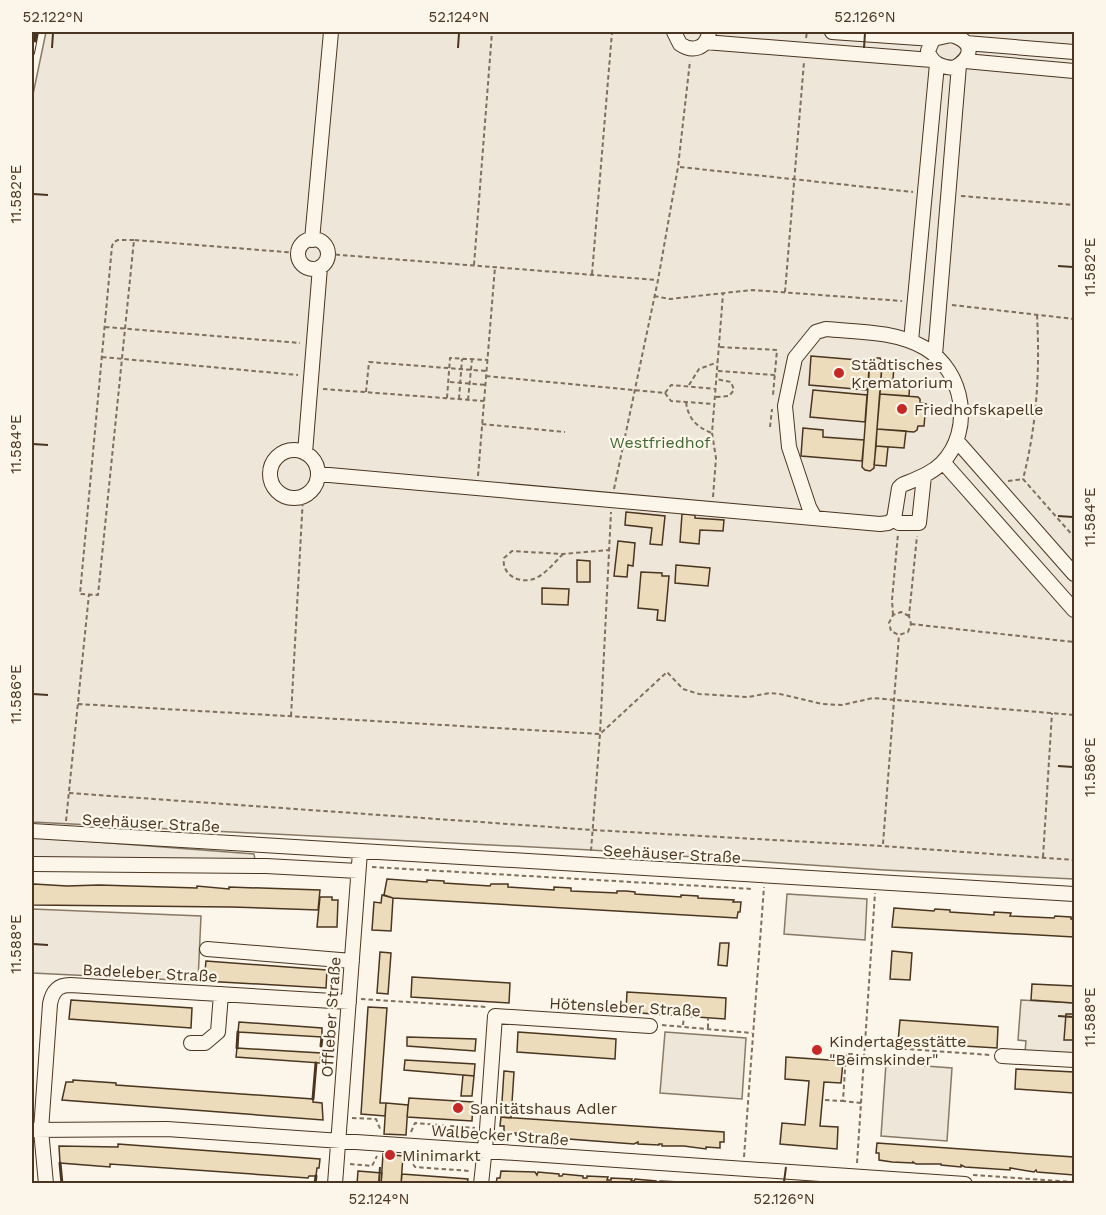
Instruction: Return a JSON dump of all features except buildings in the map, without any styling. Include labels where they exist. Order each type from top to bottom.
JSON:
[{"type":"street","points":[[312,240],[331,32]]},
{"type":"street","points":[[674,32],[680,44],[691,49],[700,47],[707,37],[805,50],[934,62],[954,68],[968,57],[966,43]]},
{"type":"street","points":[[832,32],[933,39],[951,33],[966,43],[1074,52]]},
{"type":"street","points":[[911,341],[934,62],[928,51],[933,39]]},
{"type":"street","points":[[962,63],[1074,71]]},
{"type":"street","points":[[935,355],[962,63]]},
{"type":"street","points":[[305,453],[320,267],[328,254],[323,244],[312,240],[302,244],[298,253],[302,264],[308,268],[320,267]]},
{"type":"street","points":[[815,518],[809,507],[789,444],[785,402],[795,358],[816,332],[824,329],[892,335],[911,341],[935,355],[950,373],[959,396],[962,418],[957,441],[943,462],[924,476],[899,488],[896,521]]},
{"type":"street","points":[[957,441],[1074,574]]},
{"type":"street","points":[[297,450],[312,458],[318,474],[316,486],[311,492],[303,497],[291,499],[282,496],[274,488],[270,472],[272,464],[284,452],[297,450]]},
{"type":"street","points":[[943,462],[1074,610]]},
{"type":"street","points":[[318,474],[883,524],[896,521],[918,524],[924,476]]},
{"type":"street","name":"Seehäuser Straße","points":[[32,831],[1074,894]]},
{"type":"street","points":[[266,866],[268,846]]},
{"type":"street","name":"Offleber Straße","points":[[336,1184],[352,961],[362,869],[360,852]]},
{"type":"street","points":[[32,864],[362,869]]},
{"type":"street","points":[[207,949],[352,961]]},
{"type":"street","name":"Badeleber Straße","points":[[36,1130],[50,1004],[53,993],[58,987],[70,985],[350,1000]]},
{"type":"street","points":[[191,1043],[205,1043],[218,1032],[221,994]]},
{"type":"street","points":[[478,1177],[487,1129],[495,1016]]},
{"type":"street","name":"Hötensleber Straße","points":[[495,1016],[650,1026]]},
{"type":"street","points":[[1002,1056],[1074,1060]]},
{"type":"street","name":"Walbecker Straße","points":[[36,1130],[167,1129],[965,1184]]},
{"type":"street","points":[[36,1130],[46,1184]]},
{"type":"path","points":[[474,265],[492,32]]},
{"type":"path","points":[[592,275],[612,32]]},
{"type":"path","points":[[785,292],[807,32]]},
{"type":"path","points":[[592,841],[612,499],[658,280],[678,167],[691,49]]},
{"type":"path","points":[[678,167],[924,193]]},
{"type":"path","points":[[948,195],[1074,205]]},
{"type":"path","points":[[134,240],[99,595],[80,594],[113,243],[118,240],[134,240],[298,253]]},
{"type":"path","points":[[328,254],[658,280]]},
{"type":"path","points":[[477,487],[495,267]]},
{"type":"path","points":[[654,296],[670,299],[752,290],[914,302]]},
{"type":"path","points":[[711,508],[716,458],[712,433],[723,293]]},
{"type":"path","points":[[939,304],[1074,319]]},
{"type":"path","points":[[1037,315],[1038,389],[1029,456],[1023,479],[1074,537]]},
{"type":"path","points":[[105,327],[315,345]]},
{"type":"path","points":[[719,347],[777,350],[773,396]]},
{"type":"path","points":[[102,357],[312,382],[366,392],[484,401]]},
{"type":"path","points":[[447,398],[450,358],[488,360]]},
{"type":"path","points":[[459,399],[462,359]]},
{"type":"path","points":[[468,400],[472,359]]},
{"type":"path","points":[[366,392],[369,362],[487,372]]},
{"type":"path","points":[[688,387],[699,369],[718,362]]},
{"type":"path","points":[[717,371],[775,375]]},
{"type":"path","points":[[486,376],[665,393],[671,401],[715,404]]},
{"type":"path","points":[[715,397],[729,396],[734,390],[731,382],[716,379]]},
{"type":"path","points":[[448,382],[486,385]]},
{"type":"path","points":[[665,393],[671,385],[716,388]]},
{"type":"path","points":[[686,402],[688,415],[702,429],[712,433]]},
{"type":"path","points":[[770,427],[772,406]]},
{"type":"path","points":[[482,424],[565,432]]},
{"type":"path","points":[[291,716],[303,497]]},
{"type":"path","points":[[896,521],[892,615],[889,623],[891,631],[899,635],[908,632],[911,624],[909,616],[918,524]]},
{"type":"path","points":[[563,554],[541,576],[534,579],[514,578],[504,569],[504,558],[512,551],[563,554],[609,550]]},
{"type":"path","points":[[65,834],[89,594]]},
{"type":"path","points":[[892,615],[901,612],[909,616]]},
{"type":"path","points":[[911,624],[1074,642]]},
{"type":"path","points":[[882,846],[899,635]]},
{"type":"path","points":[[78,704],[600,734],[667,672],[682,689],[699,694],[748,697],[770,693],[794,696],[822,704],[842,705],[873,698],[894,699],[1074,715]]},
{"type":"path","points":[[1043,858],[1052,713]]},
{"type":"path","points":[[69,793],[592,830],[882,846],[1074,860]]},
{"type":"path","name":"Seehäuser Straße","points":[[362,869],[754,889]]},
{"type":"path","points":[[745,1147],[763,889]]},
{"type":"path","points":[[856,1170],[875,896]]},
{"type":"path","points":[[420,997],[420,1002]]},
{"type":"path","points":[[444,1004],[445,999]]},
{"type":"path","points":[[350,1000],[495,1007],[495,1016]]},
{"type":"path","points":[[467,1005],[468,1000]]},
{"type":"path","points":[[683,1027],[684,1016]]},
{"type":"path","points":[[708,1018],[708,1029]]},
{"type":"path","name":"Hötensleber Straße","points":[[650,1026],[753,1033]]},
{"type":"path","points":[[908,1042],[908,1049]]},
{"type":"path","points":[[931,1044],[931,1051]]},
{"type":"path","points":[[865,1046],[1002,1056]]},
{"type":"path","points":[[955,1053],[956,1046]]},
{"type":"path","points":[[980,1054],[981,1047]]},
{"type":"path","points":[[843,1101],[846,1054],[854,1054],[864,1061]]},
{"type":"path","points":[[825,1100],[861,1103]]},
{"type":"path","points":[[340,1117],[376,1119],[382,1135]]},
{"type":"path","name":"Walbecker Straße","points":[[408,1137],[415,1123],[479,1128]]},
{"type":"path","points":[[337,1158],[344,1164],[372,1166],[380,1151]]},
{"type":"path","points":[[407,1153],[415,1167],[478,1177]]},
{"type":"green space","name":"Westfriedhof","points":[[46,32],[1074,32],[1074,879],[884,870],[591,850],[32,822],[32,99]]},
{"type":"green space","points":[[32,837],[254,854],[255,860],[32,860]]},
{"type":"green space","points":[[787,894],[867,899],[865,940],[784,934]]},
{"type":"green space","points":[[32,909],[201,916],[198,981],[32,973]]},
{"type":"green space","points":[[1021,1000],[1074,1003],[1074,1055],[1025,1052],[1026,1041],[1018,1040]]},
{"type":"green space","points":[[665,1032],[746,1038],[742,1099],[660,1093]]},
{"type":"green space","points":[[886,1063],[952,1068],[947,1141],[881,1136]]},
{"type":"railway","points":[[32,53],[36,32]]},
{"type":"wall","points":[[237,1048],[238,1032]]},
{"type":"wall","points":[[321,1046],[322,1037]]},
{"type":"wall","points":[[313,1099],[316,1063]]},
{"type":"wall","points":[[60,1163],[62,1184]]},
{"type":"wall","points":[[315,1184],[316,1176]]},
{"type":"place","name":"Städtisches Krematorium","points":[[839,373]]},
{"type":"place","name":"Friedhofskapelle","points":[[902,409]]},
{"type":"place","name":"Kindertagesstätte \"Beimskinder\"","points":[[817,1050]]},
{"type":"place","name":"Sanitätshaus Adler","points":[[458,1108]]},
{"type":"place","name":"Minimarkt","points":[[390,1155]]}]
